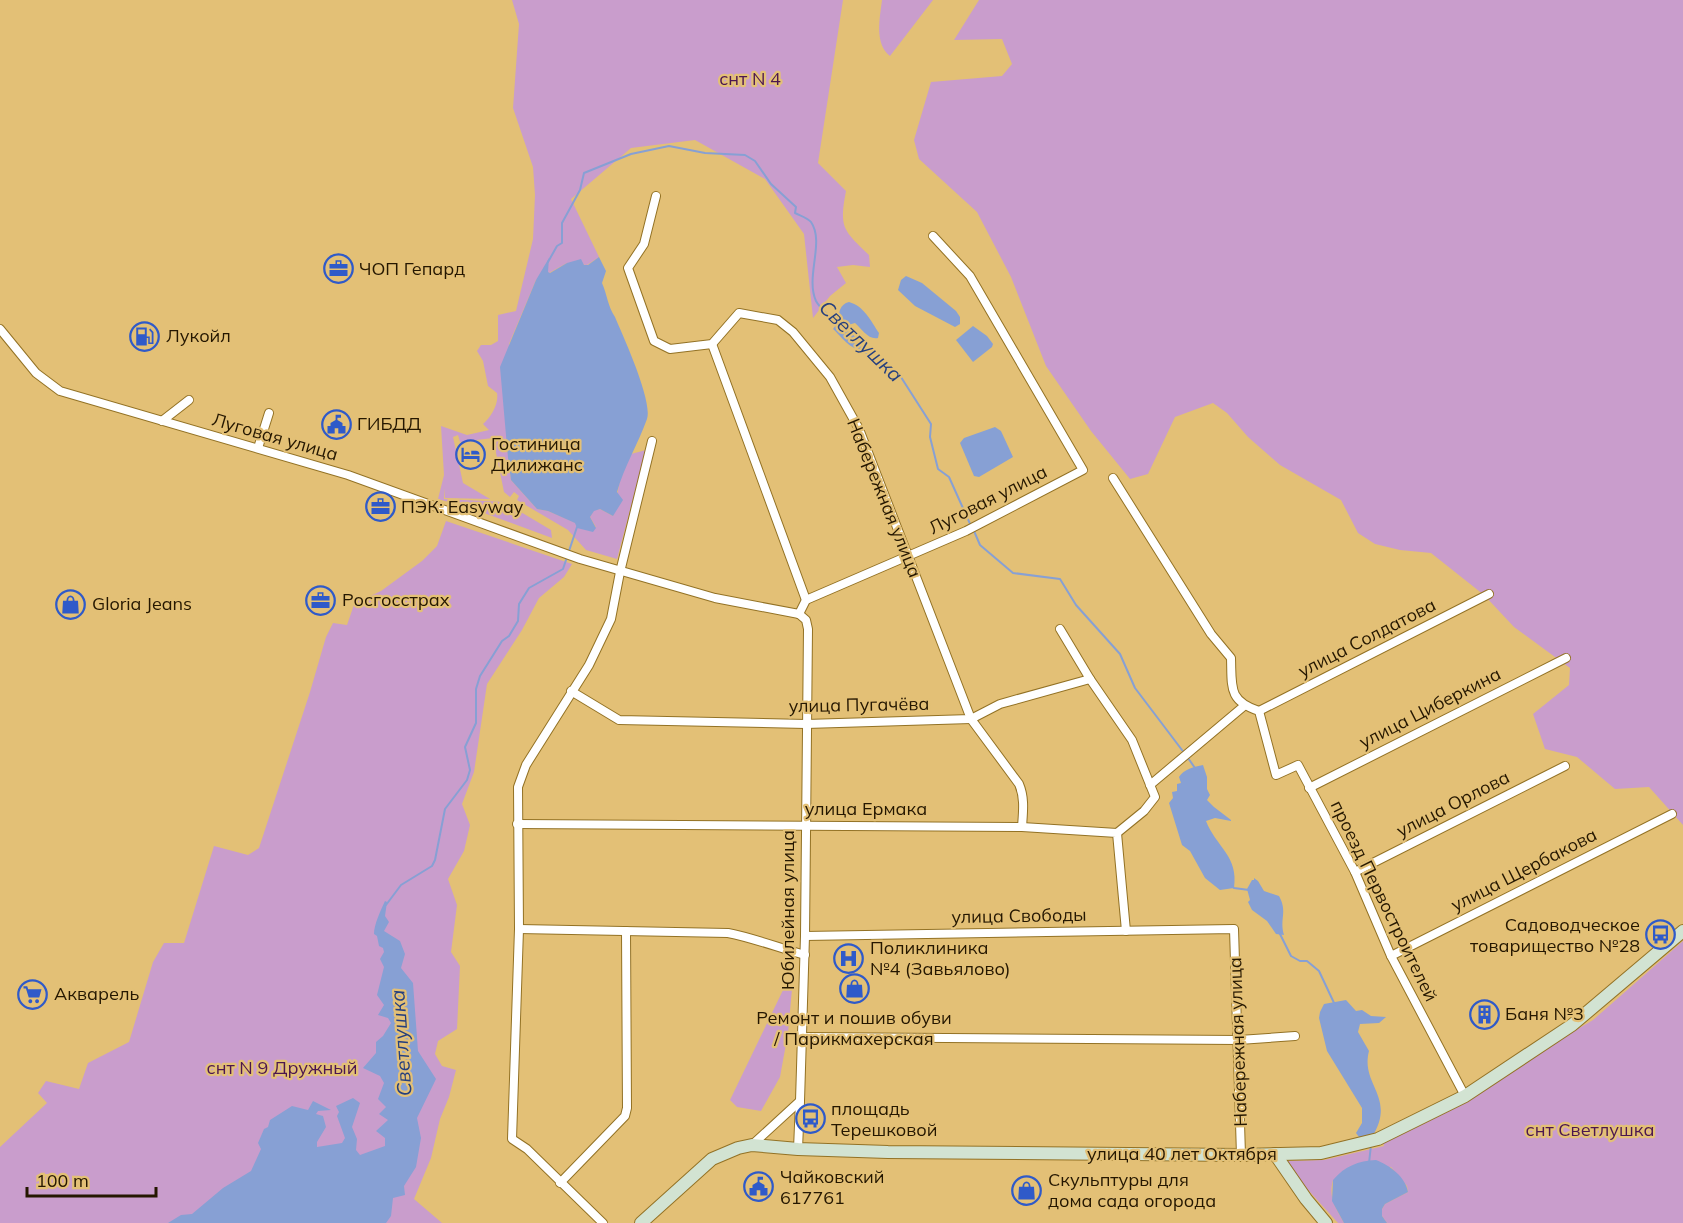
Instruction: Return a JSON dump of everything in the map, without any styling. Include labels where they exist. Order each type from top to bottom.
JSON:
[{"type":"main road","name":"улица 40 лет Октября","points":[[641,1223],[712,1159],[752,1145],[900,1153],[1241,1155],[1321,1153],[1373,1141],[1465,1096],[1572,1025],[1683,931]]},
{"type":"main road","points":[[1275,1154],[1326,1223]]},
{"type":"street","points":[[620,572],[715,598],[799,614],[806,600],[712,344],[670,349],[654,341],[628,268],[644,244],[656,196]]},
{"type":"street","name":"Луговая улица","points":[[806,600],[966,531],[1083,470],[970,276],[933,236]]},
{"type":"street","name":"Набережная улица","points":[[712,344],[739,313],[778,320],[793,332],[830,377],[859,429],[971,719],[1018,783],[1022,792],[1024,808],[1022,827]]},
{"type":"street","name":"Луговая улица","points":[[0,329],[36,373],[60,391],[348,475],[580,560],[620,572]]},
{"type":"street","points":[[162,421],[189,400]]},
{"type":"street","points":[[258,448],[269,412]]},
{"type":"street","points":[[603,1223],[527,1149],[512,1139],[519,929],[518,787],[526,765],[589,665],[611,619],[652,441]]},
{"type":"street","points":[[1113,478],[1211,634],[1231,658],[1232,689],[1244,706],[1259,711]]},
{"type":"street","name":"улица Солдатова","points":[[1259,711],[1490,594]]},
{"type":"street","name":"Юбилейная улица","points":[[798,1149],[805,955],[808,629],[806,620],[799,614]]},
{"type":"street","points":[[1060,629],[1090,679],[1132,740],[1155,797],[1144,811],[1117,833],[1126,931]]},
{"type":"street","name":"улица Циберкина","points":[[1309,788],[1566,658]]},
{"type":"street","name":"улица Пугачёва","points":[[572,691],[619,720],[806,724],[971,719],[1000,704],[1090,679]]},
{"type":"street","points":[[1150,785],[1244,706]]},
{"type":"street","name":"проезд Первостроителей","points":[[1259,711],[1276,775],[1298,765],[1355,872],[1391,956],[1465,1096]]},
{"type":"street","name":"улица Орлова","points":[[1355,872],[1565,766]]},
{"type":"street","name":"улица Щербакова","points":[[1391,956],[1672,814]]},
{"type":"street","name":"улица Ермака","points":[[517,824],[1022,827],[1117,833]]},
{"type":"street","points":[[519,929],[728,933],[750,937],[805,955]]},
{"type":"street","name":"Набережная улица","points":[[1234,929],[1241,1155]]},
{"type":"street","name":"улица Свободы","points":[[805,936],[1234,929]]},
{"type":"street","points":[[560,1183],[625,1116],[627,1108],[626,931]]},
{"type":"street","points":[[802,1037],[1239,1040],[1295,1036]]},
{"type":"street","points":[[752,1145],[800,1101]]},
{"type":"green space","name":"снт N 4","points":[[512,0],[843,0],[818,163],[846,191],[843,213],[845,228],[853,240],[869,255],[870,267],[853,265],[837,267],[846,283],[830,296],[813,318],[804,234],[765,179],[695,140],[631,148],[571,199],[599,257],[587,265],[567,263],[536,280],[509,344],[507,447],[511,480],[537,509],[548,511],[576,523],[577,528],[596,527],[590,517],[594,510],[600,509],[613,516],[620,480],[631,454],[646,450],[617,559],[586,550],[568,530],[517,500],[519,496],[514,492],[510,497],[504,492],[493,438],[460,442],[458,435],[453,437],[463,483],[490,499],[445,498],[445,488],[444,499],[504,502],[551,530],[552,538],[473,509],[438,499],[444,475],[441,426],[467,435],[489,430],[483,424],[494,410],[497,393],[488,386],[483,361],[477,351],[481,345],[491,345],[498,341],[498,315],[516,311],[533,239],[535,195],[533,167],[513,108],[519,24]]},
{"type":"green space","points":[[882,0],[933,0],[890,56],[885,51],[880,37],[879,22]]},
{"type":"green space","points":[[979,0],[1683,0],[1683,825],[1649,787],[1615,789],[1577,757],[1545,749],[1533,714],[1569,685],[1570,668],[1514,627],[1484,595],[1431,553],[1400,550],[1375,544],[1358,533],[1341,500],[1280,465],[1248,437],[1227,413],[1213,403],[1175,417],[1148,474],[1130,479],[1091,431],[1046,366],[1011,277],[977,212],[919,159],[914,140],[931,82],[1002,76],[1012,64],[1002,39],[954,40]]},
{"type":"green space","name":"снт N 9 Дружный","points":[[446,521],[572,564],[564,577],[539,598],[522,630],[487,684],[474,772],[462,804],[470,825],[464,851],[448,879],[457,905],[451,952],[460,966],[457,1029],[438,1041],[435,1054],[442,1066],[456,1070],[440,1119],[431,1158],[414,1199],[442,1223],[0,1223],[0,1147],[47,1103],[38,1093],[46,1081],[79,1089],[88,1063],[129,1042],[153,962],[164,943],[184,943],[214,846],[248,855],[259,848],[326,637],[333,623],[347,625],[357,596],[366,598],[381,591],[422,561],[437,546]]},
{"type":"green space","name":"снт Светлушка","points":[[1683,941],[1683,1223],[1387,1223],[1382,1216],[1385,1204],[1408,1192],[1407,1186],[1391,1167],[1333,1180],[1332,1198],[1344,1223],[1338,1223],[1300,1181],[1286,1161],[1324,1160],[1384,1146],[1383,1143],[1593,1020]]},
{"type":"green space","points":[[784,988],[792,989],[788,1033],[780,1077],[761,1111],[737,1107],[730,1100]]},
{"type":"water","points":[[599,257],[606,271],[602,283],[642,384],[648,410],[647,419],[617,492],[623,500],[613,516],[600,509],[594,511],[590,517],[596,528],[593,532],[577,528],[575,523],[548,511],[537,509],[511,480],[500,367],[536,280],[549,258],[548,272],[550,273],[567,263],[581,259],[584,265],[588,265]]},
{"type":"water","points":[[906,276],[922,283],[956,311],[960,317],[960,324],[955,327],[915,306],[898,290],[901,280]]},
{"type":"water","points":[[849,302],[863,310],[879,333],[878,338],[874,338],[865,334],[855,323],[848,325],[847,330],[866,345],[866,348],[852,347],[833,329],[839,321],[839,312]]},
{"type":"water","points":[[973,326],[987,336],[993,344],[973,362],[956,340]]},
{"type":"water","points":[[995,427],[1001,431],[1013,457],[979,477],[974,476],[960,443],[964,438]]},
{"type":"water","points":[[1203,765],[1210,795],[1207,800],[1231,820],[1215,818],[1206,821],[1230,860],[1235,877],[1234,888],[1220,890],[1205,878],[1190,851],[1182,845],[1169,803],[1173,798],[1172,792],[1177,791],[1177,784],[1181,783],[1179,777],[1181,774]]},
{"type":"water","points":[[1254,878],[1264,891],[1279,896],[1283,907],[1284,935],[1276,934],[1267,921],[1252,910],[1248,902],[1250,900],[1247,889]]},
{"type":"water","points":[[385,901],[387,902],[385,916],[389,922],[384,931],[400,941],[405,954],[401,968],[413,983],[418,1051],[436,1079],[417,1118],[421,1138],[416,1167],[404,1186],[405,1195],[393,1198],[391,1216],[386,1223],[168,1223],[181,1215],[192,1214],[223,1188],[251,1171],[261,1149],[258,1143],[264,1129],[268,1127],[270,1120],[292,1106],[308,1110],[313,1101],[331,1110],[318,1111],[316,1114],[323,1116],[326,1127],[317,1142],[317,1147],[342,1143],[345,1138],[336,1106],[353,1098],[360,1103],[352,1127],[357,1139],[356,1150],[360,1155],[385,1146],[385,1138],[376,1131],[388,1120],[379,1114],[386,1107],[378,1099],[384,1083],[380,1076],[363,1068],[376,1053],[376,1042],[391,1023],[388,1018],[378,1015],[384,1005],[377,995],[384,967],[380,959],[384,952],[374,934]]},
{"type":"water","points":[[1346,1000],[1356,1011],[1362,1010],[1371,1016],[1386,1017],[1379,1023],[1360,1024],[1358,1032],[1369,1051],[1369,1073],[1380,1101],[1379,1123],[1372,1137],[1359,1137],[1356,1133],[1362,1123],[1362,1108],[1327,1051],[1319,1018],[1324,1004]]},
{"type":"water","points":[[1376,1160],[1396,1172],[1404,1181],[1408,1192],[1385,1204],[1382,1216],[1387,1223],[1344,1223],[1332,1201],[1333,1180],[1352,1165]]},
{"type":"waterway","name":"Светлушка","points":[[548,262],[557,246],[562,243],[562,223],[580,190],[584,173],[631,154],[669,146],[705,153],[745,155],[755,161],[771,184],[796,207],[795,213],[811,222],[816,239],[813,292],[818,304],[838,325]]},
{"type":"waterway","name":"Светлушка","points":[[861,348],[879,365],[899,374],[931,424],[930,437],[938,469],[949,477],[971,526]]},
{"type":"waterway","name":"Светлушка","points":[[386,905],[401,885],[432,866],[445,809],[467,780],[470,770],[465,747],[476,723],[476,689],[480,676],[518,621],[519,604],[529,588],[563,569],[577,527]]},
{"type":"waterway","name":"Светлушка","points":[[974,531],[980,545],[1013,573],[1060,579],[1076,605],[1120,654],[1135,688],[1185,754]]},
{"type":"waterway","name":"Светлушка","points":[[1188,758],[1195,768]]},
{"type":"waterway","name":"Светлушка","points":[[1232,886],[1249,890]]},
{"type":"waterway","name":"Светлушка","points":[[1279,932],[1291,956],[1300,961],[1307,961],[1319,971],[1335,1005]]},
{"type":"waterway","name":"Светлушка","points":[[1369,1163],[1371,1145]]},
{"type":"place","name":"ЧОП Гепард","points":[[338,269]]},
{"type":"place","name":"Лукойл","points":[[145,336]]},
{"type":"place","name":"ГИБДД","points":[[336,424]]},
{"type":"place","name":"Гостиница Дилижанс","points":[[470,454]]},
{"type":"place","name":"ПЭК: Easyway","points":[[380,507]]},
{"type":"place","name":"Росгосстрах","points":[[321,600]]},
{"type":"place","name":"Gloria Jeans","points":[[71,604]]},
{"type":"place","name":"Садоводческое товарищество №28","points":[[1661,935]]},
{"type":"place","name":"Поликлиника №4 (Завьялово)","points":[[849,958]]},
{"type":"place","name":"Ремонт и пошив обуви / Парикмахерская","points":[[854,989]]},
{"type":"place","name":"Акварель","points":[[33,994]]},
{"type":"place","name":"Баня №3","points":[[1484,1014]]},
{"type":"place","name":"площадь Терешковой","points":[[810,1119]]},
{"type":"place","name":"Чайковский 617761","points":[[759,1187]]},
{"type":"place","name":"Скульптуры для дома сада огорода","points":[[1027,1190]]}]
